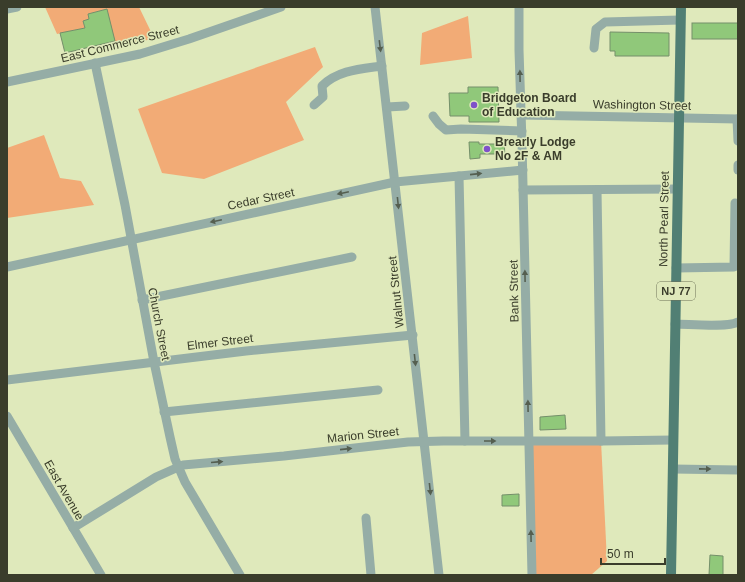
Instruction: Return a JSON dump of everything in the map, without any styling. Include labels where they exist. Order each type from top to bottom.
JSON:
[{"type":"main road","name":"North Pearl Street","points":[[671,575],[681,7]]},
{"type":"street","points":[[7,9],[16,7]]},
{"type":"street","name":"East Commerce Street","points":[[7,82],[140,54],[281,7]]},
{"type":"street","name":"Walnut Street","points":[[375,7],[439,575]]},
{"type":"street","name":"Bank Street","points":[[519,7],[532,575]]},
{"type":"street","points":[[594,48],[596,29],[605,22],[680,20]]},
{"type":"street","name":"Church Street","points":[[95,63],[124,198],[164,412],[178,467],[185,482],[240,575]]},
{"type":"street","points":[[314,105],[322,97],[322,86],[328,80],[349,71],[382,66]]},
{"type":"street","points":[[387,107],[405,106]]},
{"type":"street","name":"Washington Street","points":[[521,115],[738,119]]},
{"type":"street","points":[[433,116],[438,124],[446,130],[522,131]]},
{"type":"street","points":[[738,119],[738,140]]},
{"type":"street","points":[[738,165],[738,170]]},
{"type":"street","name":"Cedar Street","points":[[7,267],[395,182],[523,170]]},
{"type":"street","points":[[459,176],[465,441]]},
{"type":"street","points":[[524,190],[677,189]]},
{"type":"street","points":[[597,190],[601,441]]},
{"type":"street","points":[[676,268],[736,268],[735,202]]},
{"type":"street","points":[[142,300],[352,257]]},
{"type":"street","points":[[675,324],[721,325],[734,324],[738,322]]},
{"type":"street","name":"Elmer Street","points":[[7,380],[246,351],[413,335]]},
{"type":"street","points":[[164,412],[378,390]]},
{"type":"street","name":"East Avenue","points":[[7,416],[101,575]]},
{"type":"street","name":"Marion Street","points":[[73,528],[156,477],[183,465],[424,441],[673,440]]},
{"type":"street","points":[[673,469],[738,470]]},
{"type":"street","points":[[366,518],[371,575]]},
{"type":"shaded area","points":[[45,7],[139,7],[154,38],[115,47],[107,9],[88,14],[89,19],[83,21],[85,28],[57,34]]},
{"type":"shaded area","points":[[468,16],[472,58],[420,65],[422,33]]},
{"type":"shaded area","points":[[315,47],[323,67],[286,102],[304,140],[204,179],[162,173],[138,109]]},
{"type":"shaded area","points":[[44,135],[60,178],[81,181],[94,205],[7,218],[7,148]]},
{"type":"shaded area","points":[[529,441],[601,441],[607,561],[591,575],[532,575]]},
{"type":"building","points":[[107,9],[115,41],[65,53],[60,33],[85,28],[83,21],[89,19],[88,14]]},
{"type":"building","points":[[692,23],[738,23],[738,39],[692,39]]},
{"type":"building","points":[[610,32],[669,33],[669,56],[615,56],[615,51],[610,51]]},
{"type":"building","name":"Bridgeton Board of Education","points":[[468,87],[498,87],[499,122],[469,122],[469,116],[450,116],[449,93],[468,93]]},
{"type":"building","name":"Brearly Lodge No 2F & AM","points":[[504,141],[505,156],[498,156],[498,154],[480,154],[480,158],[470,159],[469,142],[479,142],[479,144],[497,144],[497,142]]},
{"type":"building","points":[[565,415],[566,429],[540,430],[540,417]]},
{"type":"building","points":[[519,494],[519,506],[502,506],[502,495]]},
{"type":"building","points":[[710,555],[723,556],[723,575],[709,575]]},
{"type":"place","name":"Bridgeton Board of Education","points":[[474,105]]},
{"type":"place","name":"Brearly Lodge No 2F & AM","points":[[487,149]]}]
